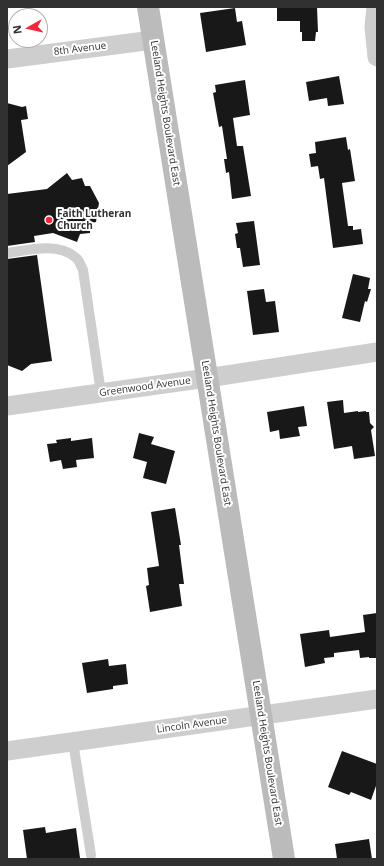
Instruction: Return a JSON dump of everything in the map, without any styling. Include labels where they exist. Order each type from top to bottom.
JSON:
[{"type":"main road","name":"Leeland Heights Boulevard East","points":[[148,7],[284,859]]},
{"type":"street","points":[[376,7],[374,27],[377,57]]},
{"type":"street","name":"8th Avenue","points":[[7,59],[154,40]]},
{"type":"street","name":"Greenwood Avenue","points":[[7,406],[377,352]]},
{"type":"street","name":"Lincoln Avenue","points":[[7,751],[377,699]]},
{"type":"lane","points":[[7,253],[43,249],[62,249],[76,257],[83,270],[101,393]]},
{"type":"lane","points":[[73,742],[91,855]]},
{"type":"building","points":[[277,7],[317,7],[318,32],[316,32],[315,41],[302,41],[300,21],[277,21]]},
{"type":"building","points":[[235,8],[237,22],[242,21],[246,45],[206,52],[200,13]]},
{"type":"building","points":[[339,76],[344,104],[328,106],[327,98],[309,101],[306,82]]},
{"type":"building","points":[[245,80],[250,115],[233,118],[237,146],[243,146],[251,196],[232,199],[229,172],[226,173],[224,159],[227,159],[222,126],[219,127],[213,93],[216,92],[215,85]]},
{"type":"building","points":[[7,103],[22,107],[26,106],[28,119],[21,120],[26,152],[7,166]]},
{"type":"building","points":[[346,137],[348,150],[350,149],[355,181],[342,183],[348,226],[353,226],[353,230],[361,229],[363,244],[333,248],[324,178],[320,179],[318,166],[311,167],[309,154],[316,153],[315,142]]},
{"type":"building","points":[[67,173],[72,180],[82,178],[85,186],[90,186],[99,203],[96,222],[90,223],[90,233],[80,234],[77,242],[53,233],[34,236],[35,242],[7,246],[7,194],[47,189]]},
{"type":"building","points":[[254,221],[260,265],[243,267],[240,248],[237,248],[235,234],[238,233],[236,223]]},
{"type":"building","points":[[37,255],[52,361],[31,364],[22,371],[7,365],[7,259]]},
{"type":"building","points":[[353,274],[370,278],[368,289],[371,289],[367,302],[365,301],[360,322],[342,318]]},
{"type":"building","points":[[264,289],[266,302],[275,301],[279,332],[253,335],[247,291]]},
{"type":"building","points":[[343,400],[344,413],[358,411],[369,412],[370,423],[374,427],[371,430],[375,456],[354,459],[352,446],[334,449],[327,402]]},
{"type":"building","points":[[304,406],[307,426],[298,427],[300,436],[280,439],[279,430],[270,432],[267,412]]},
{"type":"building","points":[[139,433],[154,437],[151,444],[175,451],[166,484],[143,478],[147,462],[133,458]]},
{"type":"building","points":[[71,438],[71,441],[92,438],[94,458],[76,460],[77,467],[63,469],[61,460],[50,462],[47,444],[57,443],[56,440]]},
{"type":"building","points":[[175,508],[181,545],[179,545],[184,584],[179,584],[182,606],[150,612],[146,586],[149,585],[147,568],[159,566],[151,512]]},
{"type":"building","points":[[377,613],[377,658],[360,658],[359,650],[334,653],[334,657],[324,658],[325,663],[305,667],[300,634],[329,630],[330,637],[365,632],[363,615]]},
{"type":"building","points":[[108,659],[109,666],[126,664],[128,684],[113,686],[113,689],[87,693],[82,663]]},
{"type":"building","points":[[342,751],[377,764],[377,783],[371,800],[351,792],[349,795],[328,787]]},
{"type":"building","points":[[45,827],[46,833],[76,828],[80,858],[27,859],[23,830]]},
{"type":"building","points":[[369,839],[372,859],[337,859],[335,844]]},
{"type":"place","name":"Faith Lutheran Church","points":[[49,220]]}]
